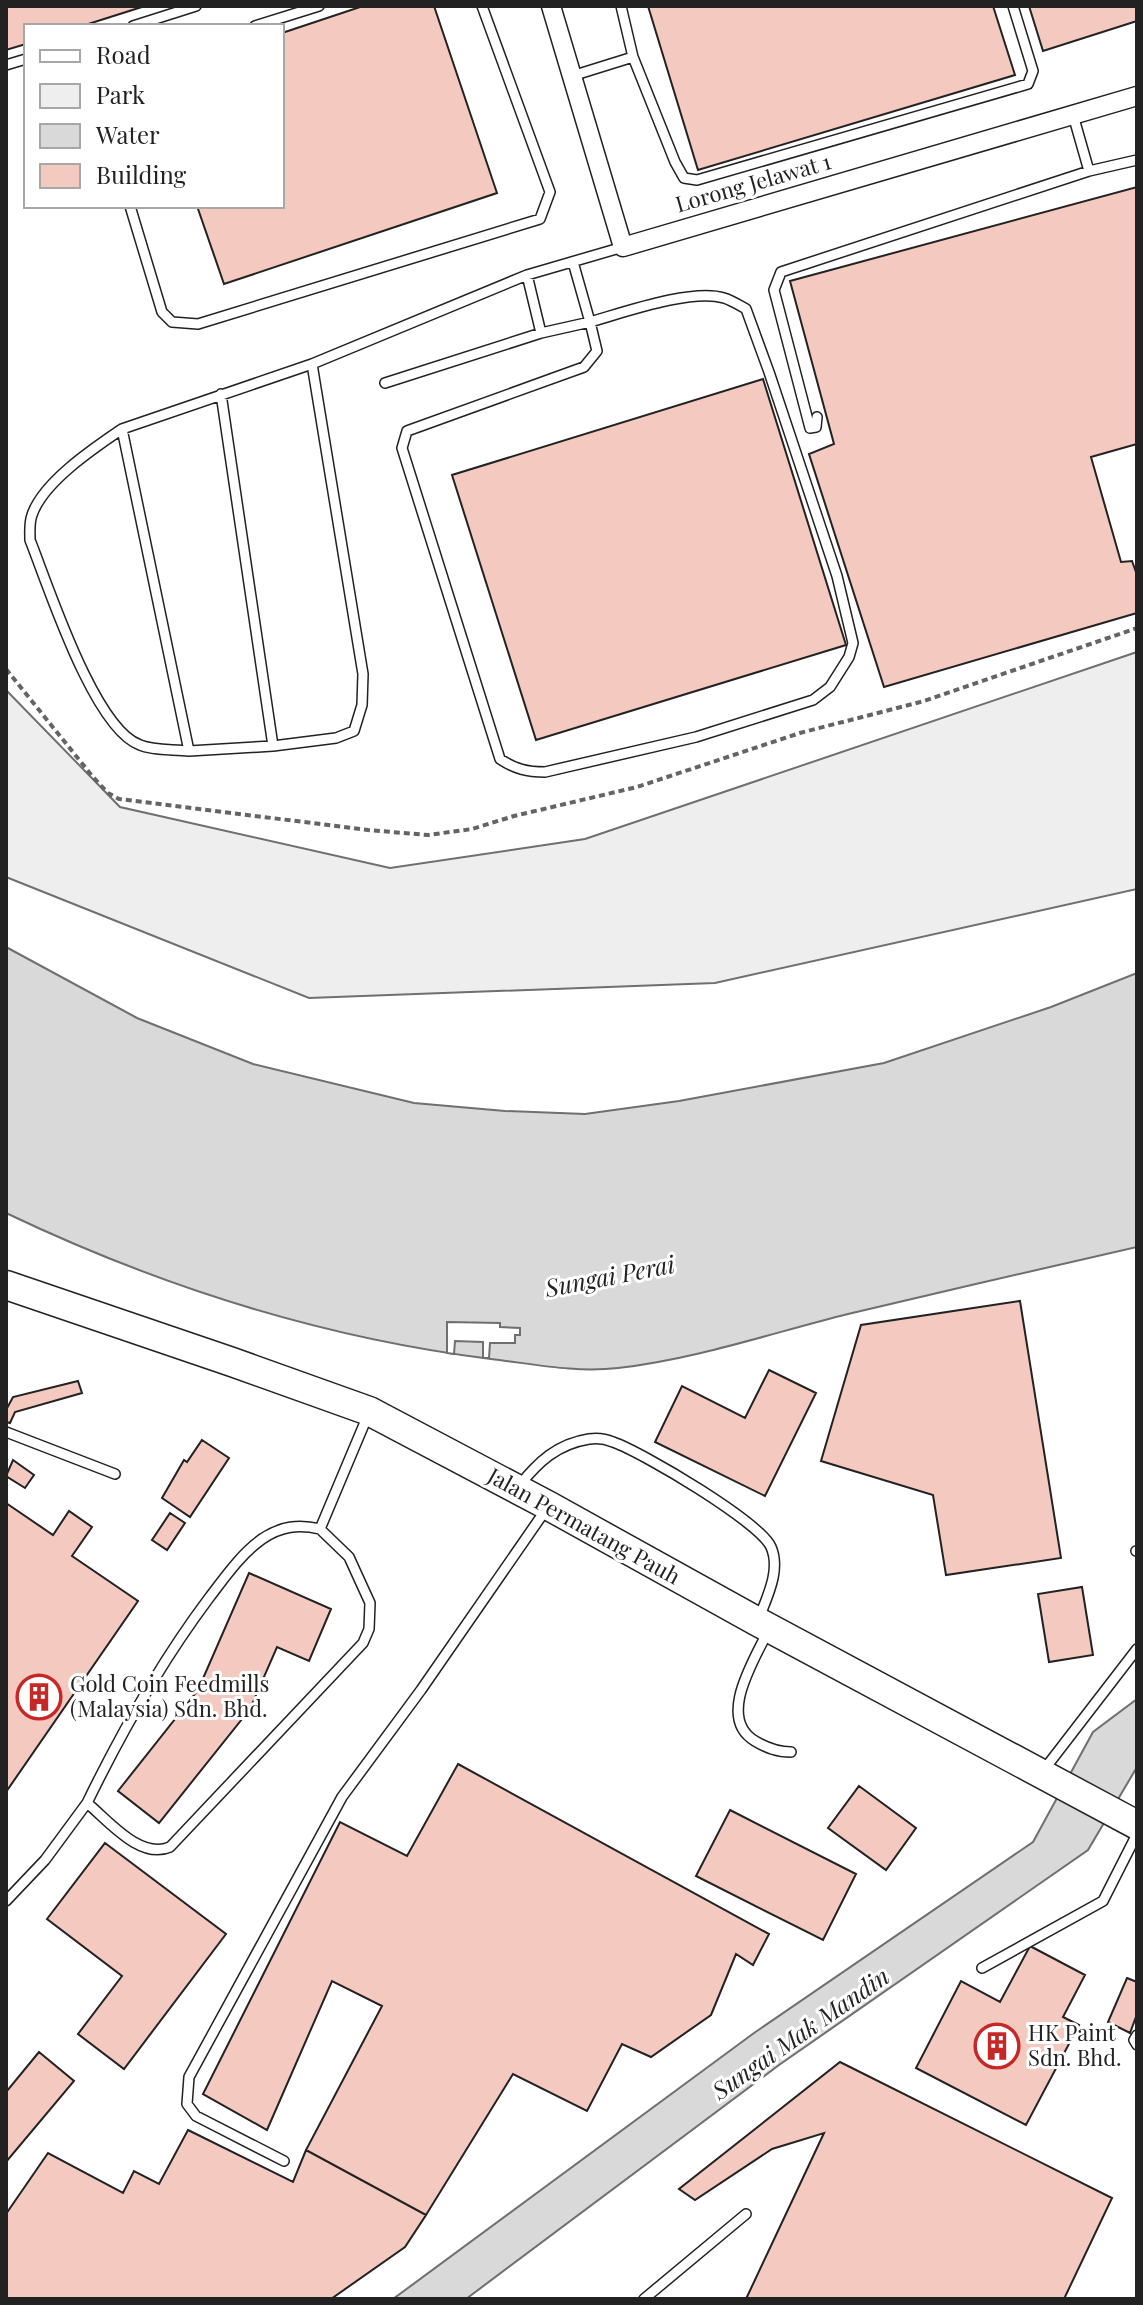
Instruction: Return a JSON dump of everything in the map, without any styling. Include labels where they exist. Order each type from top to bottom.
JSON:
[{"type":"main road","name":"Jalan Permatang Pauh","points":[[8,1289],[232,1362],[369,1411],[517,1488],[764,1625],[1137,1825]]},
{"type":"street","points":[[551,6],[623,247]]},
{"type":"street","name":"Lorong Jelawat 1","points":[[623,247],[1137,96]]},
{"type":"lane","points":[[139,24],[196,6]]},
{"type":"lane","points":[[261,24],[319,6]]},
{"type":"lane","points":[[131,208],[162,312],[172,322],[198,324],[540,219],[550,192],[482,6]]},
{"type":"lane","points":[[621,6],[633,57],[675,162],[684,178],[697,180],[1028,84],[1033,71],[1013,6]]},
{"type":"lane","points":[[572,76],[633,57]]},
{"type":"lane","points":[[1073,115],[1089,171]]},
{"type":"lane","points":[[817,417],[816,427],[810,428],[774,290],[781,272],[1089,171],[1137,160]]},
{"type":"lane","points":[[312,364],[363,674],[362,705],[354,731],[336,738],[273,746],[189,751],[139,745],[113,722],[82,671],[30,540],[29,523],[44,494],[95,447],[122,429],[312,364],[527,275],[623,247]]},
{"type":"lane","points":[[385,383],[541,333],[590,322],[665,302],[707,295],[725,298],[746,309],[837,576],[853,643],[842,672],[830,687],[813,700],[696,737],[545,772],[513,768],[500,759],[402,448],[403,439],[407,431],[584,367],[597,351],[590,322],[573,262]]},
{"type":"lane","points":[[527,275],[541,333]]},
{"type":"lane","points":[[221,394],[273,746]]},
{"type":"lane","points":[[122,429],[189,751]]},
{"type":"lane","points":[[320,1529],[369,1411]]},
{"type":"lane","points":[[6,1432],[115,1474]]},
{"type":"lane","points":[[517,1488],[547,1455],[591,1438],[610,1440],[640,1454],[750,1525],[770,1544],[774,1572],[764,1625],[741,1689],[739,1719],[749,1738],[773,1750],[791,1752]]},
{"type":"lane","points":[[284,2161],[196,2116],[187,2104],[189,2077],[342,1797],[549,1506]]},
{"type":"lane","points":[[6,1901],[45,1860],[87,1803],[147,1689],[235,1564],[262,1539],[283,1528],[302,1525],[320,1529],[349,1557],[370,1603],[369,1629],[363,1643],[170,1847],[161,1851],[141,1847],[87,1803]]},
{"type":"lane","points":[[1045,1776],[1137,1649]]},
{"type":"lane","points":[[982,1968],[1103,1901],[1137,1834]]},
{"type":"lane","points":[[1137,2035],[1134,2040],[1137,2045]]},
{"type":"lane","points":[[644,2299],[746,2214]]},
{"type":"green space","points":[[1137,652],[1137,889],[715,983],[309,998],[6,877],[6,690],[120,807],[390,868],[585,839]]},
{"type":"water","name":"Sungai Perai","points":[[6,947],[137,1018],[253,1064],[414,1103],[585,1114],[679,1101],[884,1063],[1051,1007],[1137,973],[1137,1247],[848,1314],[705,1352],[618,1368],[570,1369],[428,1350],[304,1323],[182,1286],[6,1213]]},
{"type":"water","name":"Sungai Mak Mandin","points":[[1137,1699],[1137,1767],[1088,1850],[779,2065],[466,2299],[393,2299],[754,2033],[1033,1842],[1093,1732]]},
{"type":"pier","points":[[447,1322],[500,1323],[500,1327],[520,1328],[520,1335],[515,1335],[515,1343],[490,1343],[489,1358],[483,1358],[483,1342],[455,1341],[454,1354],[447,1353]]},
{"type":"building","points":[[6,6],[145,6],[88,24],[24,24],[24,45],[6,50]]},
{"type":"building","points":[[363,6],[434,6],[497,193],[224,284],[198,208],[284,208],[284,32]]},
{"type":"building","points":[[648,6],[993,6],[1015,75],[698,170]]},
{"type":"building","points":[[1029,6],[1137,6],[1137,21],[1043,51]]},
{"type":"building","points":[[1137,187],[1137,444],[1091,457],[1121,562],[1132,561],[1137,575],[1137,613],[884,687],[809,454],[834,444],[790,281]]},
{"type":"building","points":[[763,379],[846,645],[536,740],[452,475]]},
{"type":"building","points":[[1020,1301],[1061,1558],[946,1575],[933,1495],[821,1461],[861,1325]]},
{"type":"building","points":[[769,1370],[816,1393],[765,1496],[655,1442],[682,1386],[745,1418]]},
{"type":"building","points":[[78,1381],[82,1393],[15,1412],[10,1423],[6,1422],[6,1410],[13,1397]]},
{"type":"building","points":[[202,1440],[229,1458],[190,1517],[162,1498],[184,1460],[187,1462]]},
{"type":"building","points":[[13,1460],[34,1475],[25,1488],[6,1476]]},
{"type":"building","name":"Gold Coin Feedmills (Malaysia) Sdn. Bhd.","points":[[6,1503],[53,1535],[69,1511],[92,1527],[72,1556],[138,1601],[6,1792]]},
{"type":"building","points":[[170,1513],[185,1523],[167,1550],[152,1540]]},
{"type":"building","points":[[249,1573],[331,1609],[309,1661],[277,1647],[250,1709],[159,1823],[118,1791],[198,1690]]},
{"type":"building","points":[[1082,1587],[1093,1655],[1049,1662],[1038,1594]]},
{"type":"building","points":[[458,1764],[769,1934],[753,1965],[736,1954],[711,2015],[651,2057],[622,2044],[587,2111],[513,2074],[426,2215],[306,2150],[382,2006],[332,1981],[267,2130],[203,2094],[340,1822],[407,1856]]},
{"type":"building","points":[[859,1786],[916,1828],[886,1870],[828,1828]]},
{"type":"building","points":[[730,1810],[856,1874],[823,1940],[696,1876]]},
{"type":"building","points":[[105,1843],[226,1934],[124,2069],[78,2034],[122,1976],[47,1919]]},
{"type":"building","name":"HK Paint Sdn. Bhd.","points":[[1030,1946],[1085,1975],[1063,2017],[1079,2025],[1026,2125],[916,2068],[961,1981],[1000,2002]]},
{"type":"building","points":[[1127,1978],[1137,1982],[1137,2014],[1130,2033],[1108,2022]]},
{"type":"building","points":[[39,2052],[74,2081],[6,2162],[6,2092]]},
{"type":"building","points":[[840,2062],[1112,2198],[1064,2299],[746,2299],[824,2133],[772,2149],[695,2200],[679,2189]]},
{"type":"building","points":[[188,2130],[293,2182],[306,2150],[426,2215],[405,2247],[331,2299],[6,2299],[6,2214],[48,2153],[123,2193],[134,2171],[159,2184]]},
{"type":"place","name":"Gold Coin Feedmills (Malaysia) Sdn. Bhd.","points":[[39,1697]]},
{"type":"place","name":"HK Paint Sdn. Bhd.","points":[[997,2046]]}]
